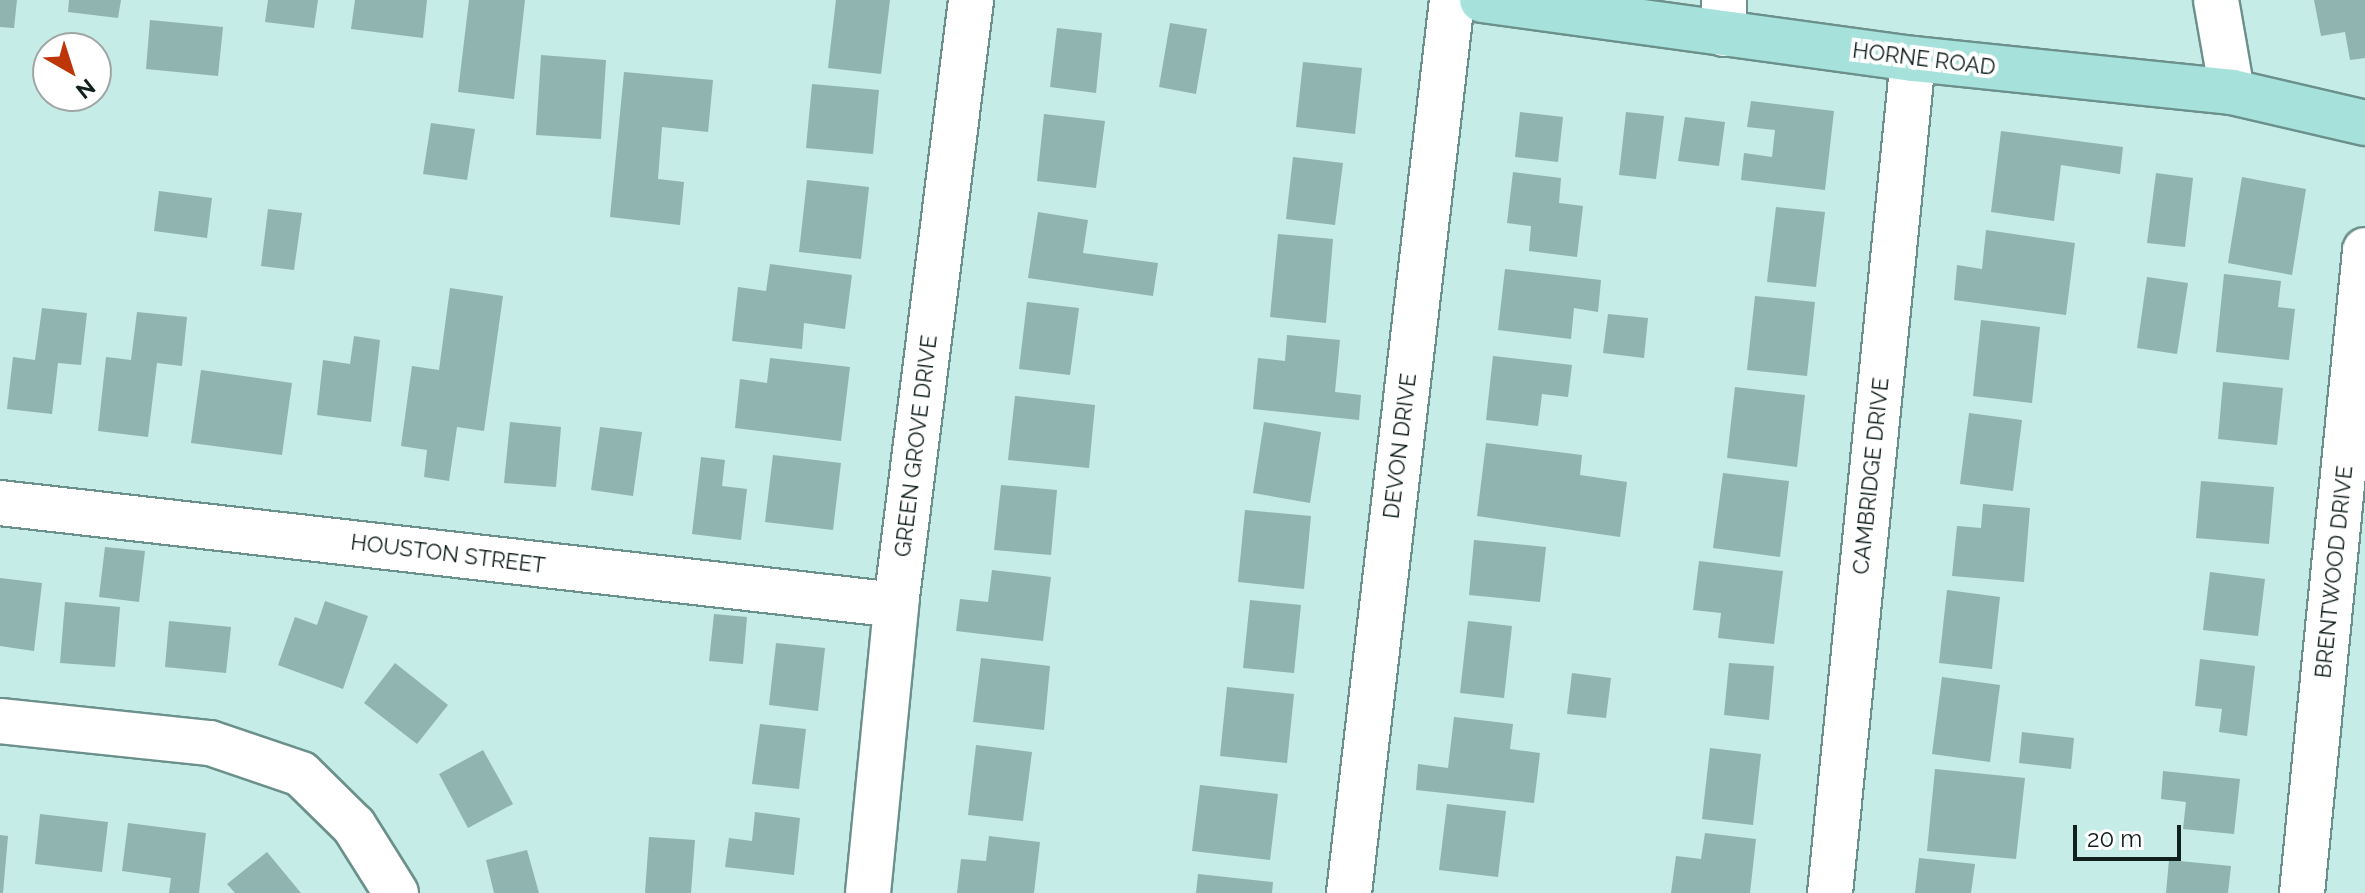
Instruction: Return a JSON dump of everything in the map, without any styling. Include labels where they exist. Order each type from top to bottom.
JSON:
[{"type":"main road","name":"HORNE ROAD","points":[[1482,0],[1724,17],[1913,59],[2232,92],[2365,123]]},
{"type":"street","name":"GREEN GROVE DRIVE","points":[[868,893],[896,605],[971,0]]},
{"type":"street","name":"DEVON DRIVE","points":[[1349,893],[1452,0]]},
{"type":"street","points":[[2216,0],[2232,92]]},
{"type":"street","name":"CAMBRIDGE DRIVE","points":[[1830,893],[1913,59]]},
{"type":"street","name":"BRENTWOOD DRIVE","points":[[2302,893],[2365,250]]},
{"type":"street","name":"HOUSTON STREET","points":[[0,503],[896,605]]},
{"type":"street","points":[[0,721],[210,743],[301,774],[354,826],[396,893]]},
{"type":"building","points":[[0,0],[17,0],[14,28],[0,27]]},
{"type":"building","points":[[69,0],[121,0],[118,18],[68,12]]},
{"type":"building","points":[[268,0],[318,0],[314,28],[265,22]]},
{"type":"building","points":[[355,0],[427,0],[423,38],[351,29]]},
{"type":"building","points":[[469,0],[525,0],[514,99],[458,92]]},
{"type":"building","points":[[836,0],[890,0],[881,74],[828,68]]},
{"type":"building","points":[[2314,0],[2365,0],[2365,58],[2350,60],[2345,32],[2321,36]]},
{"type":"building","points":[[150,20],[223,27],[218,76],[146,69]]},
{"type":"building","points":[[1170,23],[1207,29],[1196,94],[1159,87]]},
{"type":"building","points":[[1057,28],[1102,33],[1096,93],[1050,87]]},
{"type":"building","points":[[541,55],[606,60],[601,139],[536,135]]},
{"type":"building","points":[[1303,62],[1362,68],[1355,134],[1296,127]]},
{"type":"building","points":[[624,72],[713,80],[708,132],[662,127],[658,179],[684,182],[680,225],[610,217]]},
{"type":"building","points":[[812,84],[879,90],[873,154],[806,148]]},
{"type":"building","points":[[1751,101],[1834,111],[1825,190],[1741,180],[1744,153],[1772,157],[1775,130],[1747,127]]},
{"type":"building","points":[[1520,112],[1563,117],[1558,162],[1515,157]]},
{"type":"building","points":[[1626,112],[1664,116],[1656,179],[1619,175]]},
{"type":"building","points":[[1044,114],[1105,121],[1096,188],[1037,181]]},
{"type":"building","points":[[1685,117],[1725,122],[1719,166],[1678,161]]},
{"type":"building","points":[[431,123],[475,129],[467,180],[423,174]]},
{"type":"building","points":[[2001,131],[2123,147],[2120,174],[2061,165],[2054,221],[1991,212]]},
{"type":"building","points":[[1293,157],[1343,163],[1335,225],[1286,219]]},
{"type":"building","points":[[1513,172],[1561,178],[1559,203],[1583,206],[1577,257],[1529,251],[1531,226],[1507,223]]},
{"type":"building","points":[[2156,173],[2193,178],[2185,247],[2147,243]]},
{"type":"building","points":[[2242,177],[2306,189],[2292,275],[2228,263]]},
{"type":"building","points":[[807,180],[869,187],[861,259],[799,252]]},
{"type":"building","points":[[159,191],[212,198],[207,238],[154,231]]},
{"type":"building","points":[[1776,207],[1825,212],[1816,287],[1767,282]]},
{"type":"building","points":[[268,209],[302,213],[294,270],[261,266]]},
{"type":"building","points":[[1038,212],[1088,220],[1083,253],[1158,263],[1153,296],[1028,278]]},
{"type":"building","points":[[1986,230],[2075,243],[2066,315],[1954,300],[1957,265],[1982,269]]},
{"type":"building","points":[[1278,234],[1333,239],[1326,323],[1270,317]]},
{"type":"building","points":[[770,264],[852,275],[845,329],[804,323],[802,349],[732,341],[738,287],[766,291]]},
{"type":"building","points":[[1505,269],[1601,280],[1598,312],[1574,308],[1571,339],[1498,330]]},
{"type":"building","points":[[2224,274],[2281,281],[2278,307],[2295,309],[2289,360],[2216,352]]},
{"type":"building","points":[[2147,277],[2188,283],[2177,354],[2137,348]]},
{"type":"building","points":[[450,288],[503,296],[484,431],[457,427],[449,481],[424,477],[427,450],[401,446],[412,366],[439,370]]},
{"type":"building","points":[[1755,296],[1815,302],[1807,376],[1747,370]]},
{"type":"building","points":[[1027,302],[1079,308],[1070,375],[1019,369]]},
{"type":"building","points":[[42,308],[87,313],[81,365],[58,363],[52,414],[7,409],[13,357],[35,360]]},
{"type":"building","points":[[137,312],[187,317],[182,366],[157,363],[148,437],[98,431],[106,357],[131,360]]},
{"type":"building","points":[[1608,314],[1648,318],[1644,358],[1603,353]]},
{"type":"building","points":[[1981,320],[2040,327],[2032,403],[1973,396]]},
{"type":"building","points":[[1287,335],[1340,340],[1335,392],[1361,395],[1359,420],[1253,409],[1258,358],[1285,361]]},
{"type":"building","points":[[354,336],[380,340],[371,422],[317,415],[323,360],[350,364]]},
{"type":"building","points":[[1493,356],[1572,365],[1568,397],[1542,394],[1538,426],[1486,420]]},
{"type":"building","points":[[770,358],[850,367],[841,441],[735,428],[740,379],[767,383]]},
{"type":"building","points":[[201,370],[292,383],[282,455],[191,443]]},
{"type":"building","points":[[2223,382],[2283,388],[2277,445],[2218,439]]},
{"type":"building","points":[[1735,387],[1805,395],[1797,467],[1727,458]]},
{"type":"building","points":[[1015,396],[1095,405],[1089,468],[1008,460]]},
{"type":"building","points":[[1969,413],[2022,420],[2013,491],[1960,484]]},
{"type":"building","points":[[510,422],[561,427],[556,487],[504,483]]},
{"type":"building","points":[[1264,422],[1321,432],[1310,503],[1253,493]]},
{"type":"building","points":[[600,427],[642,432],[633,496],[591,490]]},
{"type":"building","points":[[1486,443],[1582,455],[1580,475],[1627,482],[1620,537],[1477,516]]},
{"type":"building","points":[[773,455],[841,463],[833,530],[765,522]]},
{"type":"building","points":[[701,457],[725,460],[722,486],[747,489],[741,540],[692,534]]},
{"type":"building","points":[[1723,473],[1789,481],[1780,557],[1713,548]]},
{"type":"building","points":[[2201,481],[2274,487],[2269,544],[2196,538]]},
{"type":"building","points":[[1001,485],[1057,490],[1051,555],[994,550]]},
{"type":"building","points":[[1983,504],[2030,508],[2024,582],[1952,576],[1957,526],[1981,528]]},
{"type":"building","points":[[1245,510],[1311,516],[1304,589],[1238,582]]},
{"type":"building","points":[[1474,540],[1546,547],[1540,602],[1469,595]]},
{"type":"building","points":[[105,547],[145,551],[139,602],[99,597]]},
{"type":"building","points":[[1699,561],[1783,571],[1774,644],[1718,638],[1721,613],[1693,610]]},
{"type":"building","points":[[992,570],[1051,577],[1043,641],[956,631],[960,599],[988,602]]},
{"type":"building","points":[[2210,572],[2265,579],[2258,636],[2203,630]]},
{"type":"building","points":[[0,578],[42,583],[34,651],[0,646]]},
{"type":"building","points":[[1947,590],[2000,597],[1992,669],[1939,663]]},
{"type":"building","points":[[1250,600],[1301,605],[1294,673],[1243,668]]},
{"type":"building","points":[[325,601],[368,616],[343,689],[278,665],[295,617],[317,625]]},
{"type":"building","points":[[65,602],[120,607],[115,667],[60,663]]},
{"type":"building","points":[[714,614],[747,617],[743,664],[709,661]]},
{"type":"building","points":[[169,621],[231,627],[226,673],[165,667]]},
{"type":"building","points":[[1468,621],[1512,626],[1504,698],[1460,693]]},
{"type":"building","points":[[776,643],[825,648],[818,711],[769,705]]},
{"type":"building","points":[[981,658],[1050,666],[1044,730],[973,722]]},
{"type":"building","points":[[2200,659],[2255,666],[2247,736],[2219,732],[2222,709],[2195,706]]},
{"type":"building","points":[[395,663],[448,705],[417,744],[364,703]]},
{"type":"building","points":[[1729,663],[1774,666],[1769,720],[1724,715]]},
{"type":"building","points":[[1572,673],[1611,678],[1606,718],[1567,714]]},
{"type":"building","points":[[1942,677],[2000,685],[1990,762],[1932,754]]},
{"type":"building","points":[[1227,687],[1294,694],[1287,763],[1220,756]]},
{"type":"building","points":[[1454,717],[1513,724],[1510,749],[1540,753],[1534,803],[1416,790],[1418,764],[1448,768]]},
{"type":"building","points":[[760,724],[806,729],[799,789],[752,784]]},
{"type":"building","points":[[2022,732],[2074,738],[2071,769],[2019,763]]},
{"type":"building","points":[[976,745],[1032,752],[1023,821],[968,815]]},
{"type":"building","points":[[1710,748],[1761,754],[1753,825],[1702,819]]},
{"type":"building","points":[[483,750],[513,804],[468,828],[439,774]]},
{"type":"building","points":[[1935,769],[2025,778],[2016,859],[1927,851]]},
{"type":"building","points":[[2163,771],[2240,779],[2234,834],[2183,829],[2186,802],[2161,799]]},
{"type":"building","points":[[1200,785],[1278,794],[1270,860],[1192,851]]},
{"type":"building","points":[[1447,804],[1506,811],[1498,877],[1439,870]]},
{"type":"building","points":[[755,812],[800,818],[794,875],[725,867],[729,838],[752,841]]},
{"type":"building","points":[[40,814],[108,822],[102,872],[35,864]]},
{"type":"building","points":[[128,823],[206,833],[199,893],[169,893],[171,878],[122,871]]},
{"type":"building","points":[[1705,833],[1756,839],[1750,893],[1671,893],[1676,856],[1701,859]]},
{"type":"building","points":[[0,835],[8,836],[3,893],[0,893]]},
{"type":"building","points":[[989,836],[1040,842],[1034,893],[957,893],[961,859],[986,861]]},
{"type":"building","points":[[649,837],[695,840],[691,893],[645,893]]},
{"type":"building","points":[[527,850],[539,893],[494,893],[486,860]]},
{"type":"building","points":[[267,852],[301,893],[235,893],[227,884]]},
{"type":"building","points":[[1919,858],[1975,864],[1971,893],[1915,893]]},
{"type":"building","points":[[2169,860],[2231,866],[2228,893],[2166,893]]},
{"type":"building","points":[[1198,874],[1273,882],[1272,893],[1196,893]]}]
